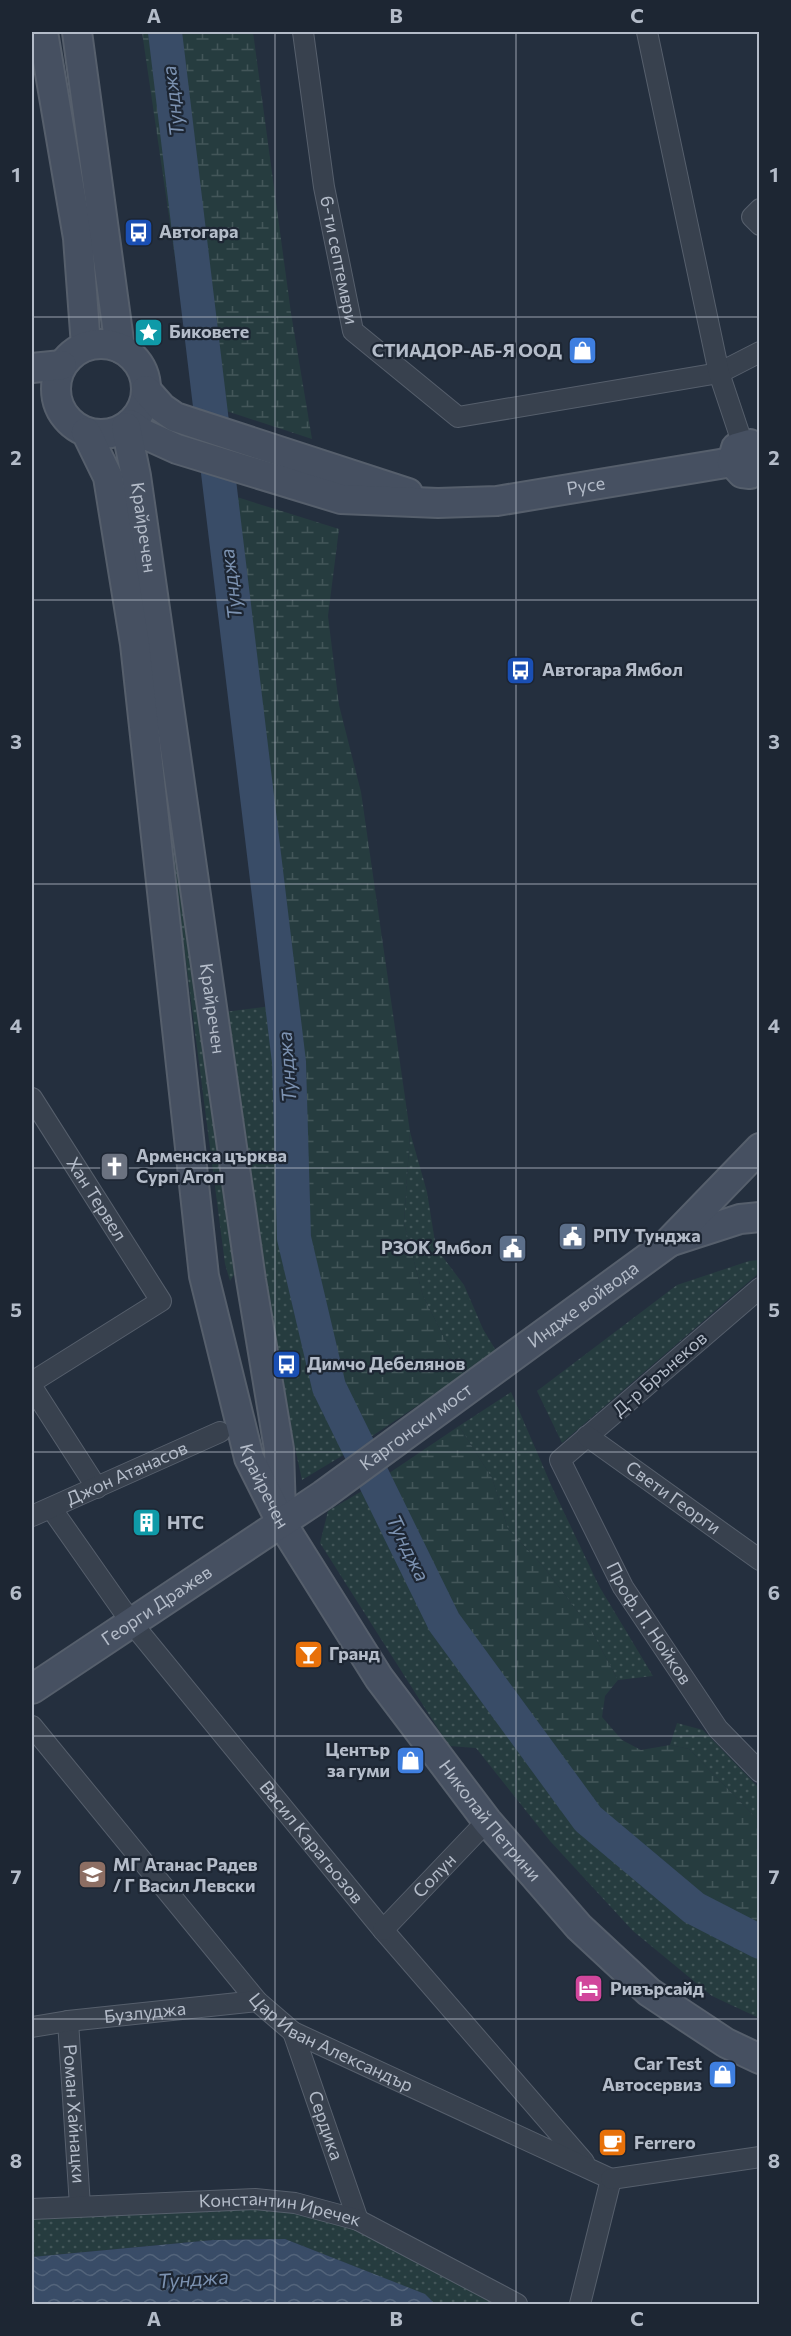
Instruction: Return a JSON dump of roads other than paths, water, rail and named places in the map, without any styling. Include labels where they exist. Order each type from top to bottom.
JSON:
[{"type":"street","points":[[43,32],[78,238],[86,346]]},
{"type":"street","points":[[77,32],[120,348]]},
{"type":"street","name":"6-ти септември","points":[[303,32],[324,187],[353,331],[458,417],[720,373],[759,351]]},
{"type":"street","points":[[647,32],[720,373],[752,461]]},
{"type":"street","points":[[759,209],[752,218],[759,225]]},
{"type":"street","points":[[98,343],[120,348],[136,360],[142,370],[146,390],[141,409],[128,425],[111,433],[86,432],[72,423],[59,404],[57,379],[62,365],[76,351],[86,346],[98,343]]},
{"type":"street","points":[[32,368],[62,365]]},
{"type":"street","points":[[146,390],[162,408],[175,417],[438,503]]},
{"type":"street","points":[[32,397],[59,404]]},
{"type":"street","points":[[128,425],[176,448]]},
{"type":"street","name":"Крайречен","points":[[128,425],[251,1280],[279,1449],[281,1522]]},
{"type":"street","name":"Крайречен","points":[[86,432],[108,477],[135,644],[204,1276],[249,1458],[281,1522]]},
{"type":"street","points":[[138,493],[144,476],[153,464],[176,448]]},
{"type":"street","name":"Русе","points":[[176,448],[341,499],[438,503],[497,501],[752,461]]},
{"type":"street","name":"Хан Тервел","points":[[32,1098],[161,1301],[32,1384]]},
{"type":"street","name":"Индже войвода","points":[[510,1360],[668,1243],[759,1148]]},
{"type":"street","points":[[668,1243],[740,1219],[759,1217]]},
{"type":"street","name":"Д-р Брънеков","points":[[560,1460],[759,1288]]},
{"type":"street","name":"Каргонски мост","points":[[281,1522],[323,1495],[510,1360]]},
{"type":"street","points":[[32,1384],[97,1488]]},
{"type":"street","name":"Джон Атанасов","points":[[32,1516],[220,1432]]},
{"type":"street","name":"Свети Георги","points":[[587,1437],[759,1560]]},
{"type":"street","name":"Проф. П. Нойков","points":[[560,1460],[622,1587],[718,1730],[759,1772]]},
{"type":"street","name":"Васил Карагьозов","points":[[51,1508],[132,1622],[168,1668],[383,1930],[587,2167]]},
{"type":"street","name":"Георги Дражев","points":[[32,1689],[281,1522]]},
{"type":"street","name":"Николай Петрини","points":[[281,1522],[379,1678],[487,1821],[579,1927],[648,1992],[726,2043],[759,2060]]},
{"type":"street","name":"Цар Иван Александър","points":[[32,1726],[258,2001],[293,2032],[611,2179]]},
{"type":"street","name":"Солун","points":[[383,1930],[487,1821]]},
{"type":"street","name":"Бузлуджа","points":[[32,2027],[68,2021],[258,2001]]},
{"type":"street","name":"Роман Хайнацки","points":[[68,2021],[80,2206]]},
{"type":"street","name":"Сердика","points":[[293,2032],[358,2220]]},
{"type":"street","points":[[580,2304],[611,2179],[759,2157]]},
{"type":"street","name":"Константин Иречек","points":[[32,2209],[255,2199],[295,2204],[358,2220],[512,2302]]},
{"type":"water","points":[[285,2239],[425,2294],[435,2304],[32,2304],[32,2257],[213,2240]]},
{"type":"waterway","name":"Тунджа","points":[[165,32],[289,1062],[294,1238],[329,1387],[444,1622],[588,1819],[694,1908],[760,1942]]},
{"type":"place","name":"Автогара","points":[[138,232]]},
{"type":"place","name":"Биковете","points":[[148,332]]},
{"type":"place","name":"СТИАДОР-АБ-Я ООД","points":[[583,351]]},
{"type":"place","name":"Автогара Ямбол","points":[[521,670]]},
{"type":"place","name":"Арменска църква Сурп Агоп","points":[[115,1166]]},
{"type":"place","name":"РПУ Тунджа","points":[[572,1236]]},
{"type":"place","name":"РЗОК Ямбол","points":[[513,1248]]},
{"type":"place","name":"Димчо Дебелянов","points":[[286,1364]]},
{"type":"place","name":"НТС","points":[[146,1523]]},
{"type":"place","name":"Гранд","points":[[308,1654]]},
{"type":"place","name":"Център за гуми","points":[[411,1760]]},
{"type":"place","name":"МГ Атанас Радев / Г Васил Левски","points":[[92,1875]]},
{"type":"place","name":"Ривърсайд","points":[[589,1989]]},
{"type":"place","name":"Car Test Автосервиз","points":[[723,2074]]},
{"type":"place","name":"Ferrero","points":[[613,2143]]}]
